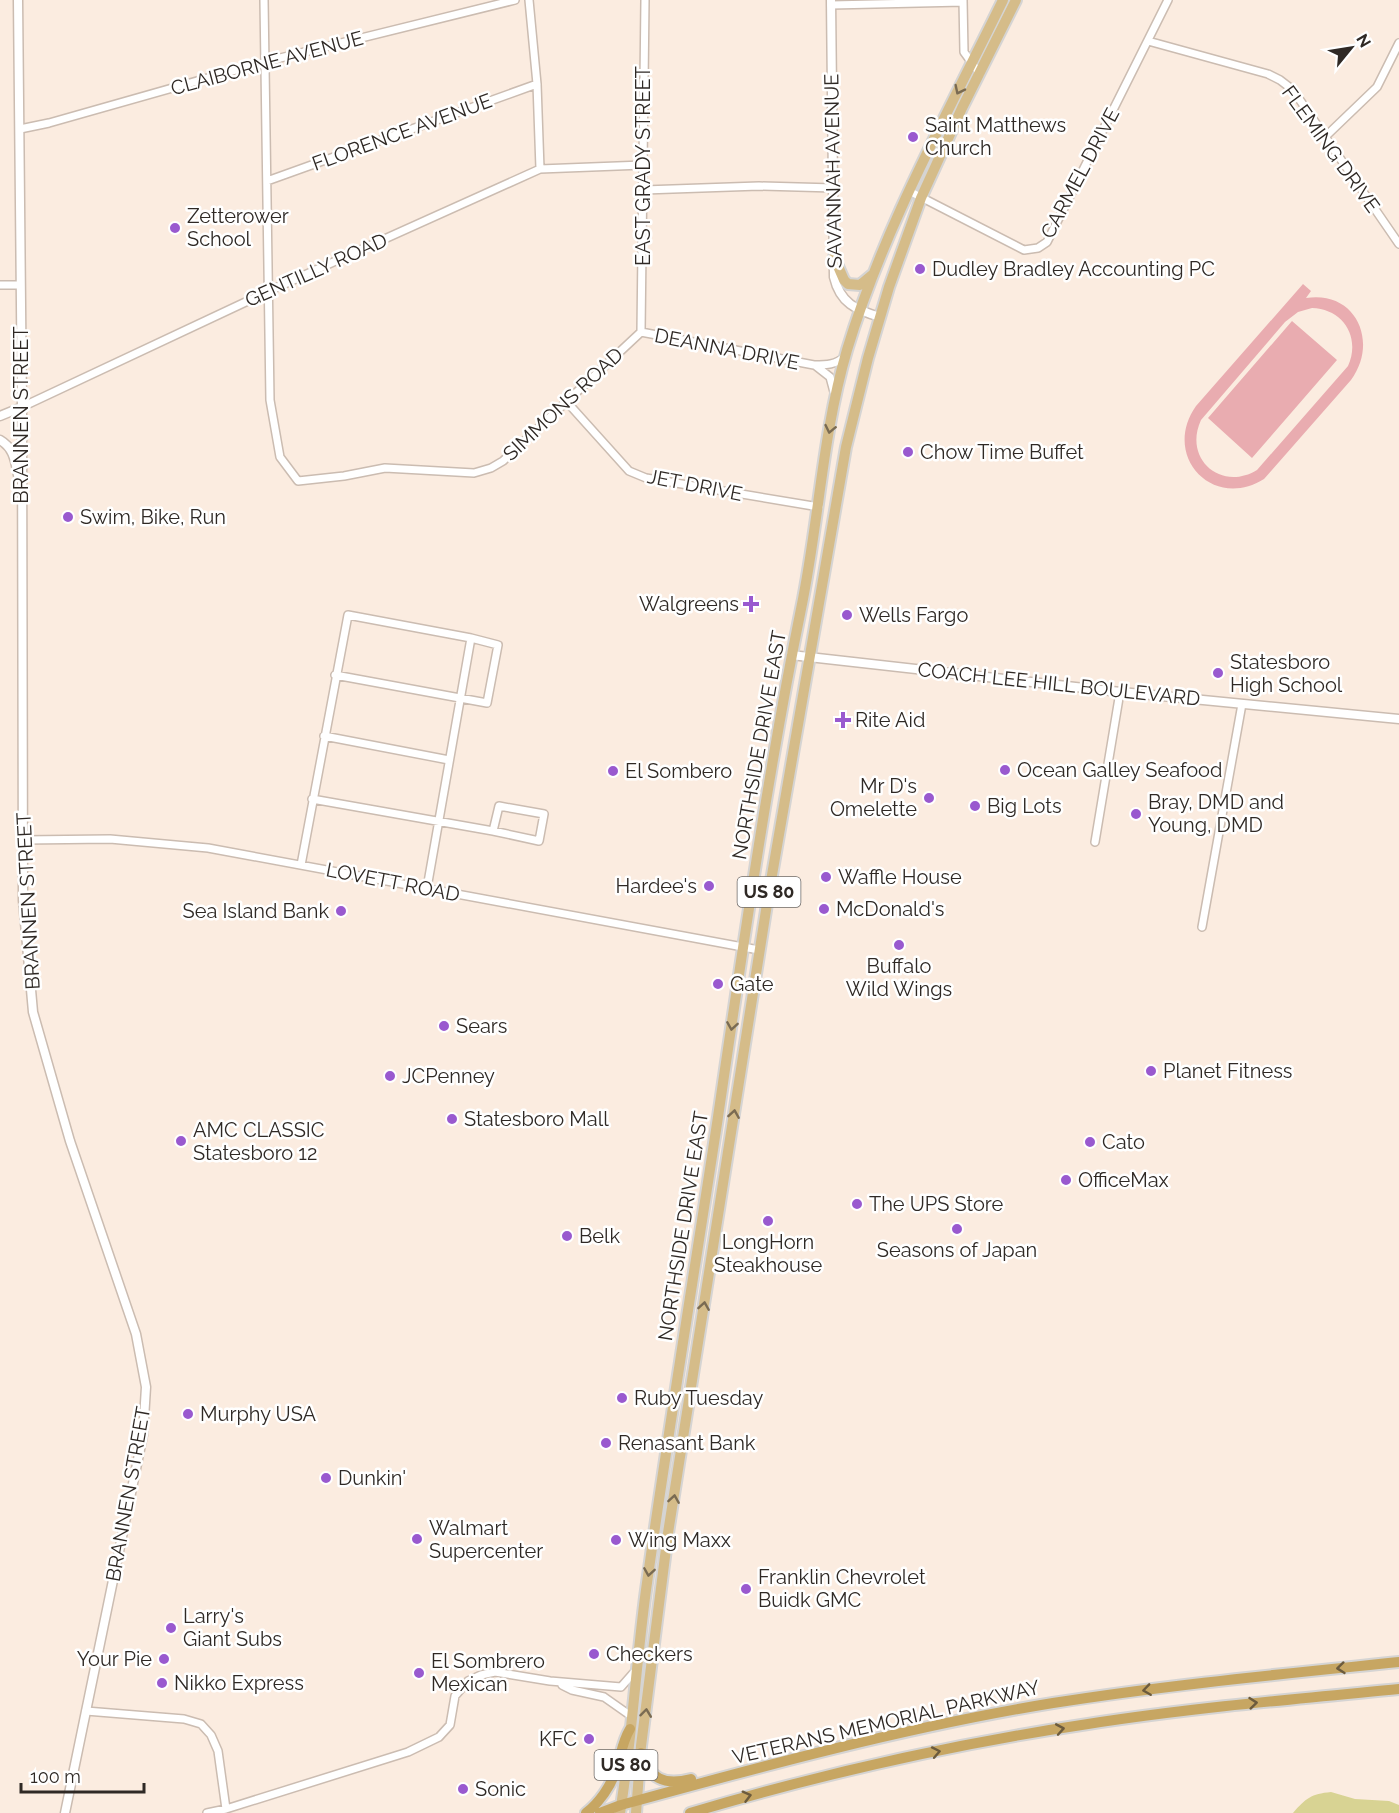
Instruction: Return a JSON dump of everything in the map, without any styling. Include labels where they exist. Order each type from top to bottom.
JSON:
[{"type":"highway","name":"VETERANS MEMORIAL PARKWAY","points":[[600,1813],[795,1757],[937,1725],[1052,1703],[1399,1662]]},
{"type":"highway","name":"VETERANS MEMORIAL PARKWAY","points":[[690,1813],[867,1765],[1002,1738],[1203,1708],[1399,1689]]},
{"type":"highway","points":[[585,1813],[605,1792],[615,1774],[624,1740],[630,1729]]},
{"type":"highway","points":[[641,1753],[645,1766],[662,1781],[681,1782],[744,1764],[825,1746],[837,1748]]},
{"type":"main road","name":"NORTHSIDE DRIVE EAST","points":[[620,1809],[646,1590],[743,947],[791,655],[802,607],[819,507],[826,443],[846,356],[889,233],[1003,0]]},
{"type":"main road","name":"NORTHSIDE DRIVE EAST","points":[[636,1813],[641,1753],[668,1533],[759,950],[846,447],[880,317],[921,198],[962,108],[1016,0]]},
{"type":"main road","points":[[834,257],[848,284],[860,285],[873,275]]},
{"type":"street","name":"BRANNEN STREET","points":[[18,0],[23,900],[33,1012],[70,1141],[136,1334],[146,1387],[142,1435],[65,1813]]},
{"type":"street","points":[[264,0],[269,291]]},
{"type":"street","name":"CLAIBORNE AVENUE","points":[[20,129],[49,123],[264,62],[515,0]]},
{"type":"street","points":[[529,0],[537,84],[540,169]]},
{"type":"street","name":"EAST GRADY STREET","points":[[641,332],[645,0]]},
{"type":"street","name":"CARMEL DRIVE","points":[[909,190],[1024,250],[1038,248],[1047,242],[1168,0]]},
{"type":"street","points":[[831,3],[963,1],[964,52],[980,74]]},
{"type":"street","name":"SAVANNAH AVENUE","points":[[831,3],[834,277],[839,292],[849,305],[880,317]]},
{"type":"street","name":"FLEMING DRIVE","points":[[1148,41],[1268,74],[1293,90],[1396,234],[1399,244]]},
{"type":"street","points":[[1326,135],[1377,87],[1399,43]]},
{"type":"street","name":"FLORENCE AVENUE","points":[[267,181],[537,84]]},
{"type":"street","name":"GENTILLY ROAD","points":[[0,416],[540,169],[642,165]]},
{"type":"street","points":[[644,190],[759,186],[834,188]]},
{"type":"street","points":[[0,285],[20,285]]},
{"type":"street","name":"SIMMONS ROAD","points":[[269,291],[270,400],[280,457],[298,482],[385,468],[474,473],[491,468],[503,461],[641,332]]},
{"type":"street","name":"DEANNA DRIVE","points":[[641,332],[814,365],[831,364],[846,356]]},
{"type":"street","name":"DEANNA DRIVE","points":[[814,365],[830,377],[835,402]]},
{"type":"street","name":"JET DRIVE","points":[[566,401],[628,471],[645,478],[819,507]]},
{"type":"street","points":[[0,440],[10,448],[14,456],[22,494]]},
{"type":"street","points":[[301,865],[335,675],[348,615],[498,645],[487,703],[335,675]]},
{"type":"street","points":[[427,888],[471,638]]},
{"type":"street","name":"COACH LEE HILL BOULEVARD","points":[[791,655],[1120,692],[1399,719]]},
{"type":"street","points":[[1095,842],[1120,692]]},
{"type":"street","points":[[1202,927],[1242,704]]},
{"type":"street","points":[[324,736],[449,760]]},
{"type":"street","points":[[312,800],[539,841],[544,814],[499,806],[493,831]]},
{"type":"street","name":"LOVETT ROAD","points":[[24,840],[110,839],[208,848],[759,950]]},
{"type":"street","points":[[207,1813],[408,1752],[439,1737],[450,1725],[455,1696],[468,1681],[481,1675],[495,1672],[557,1682],[621,1687],[637,1668]]},
{"type":"street","points":[[557,1682],[572,1690],[604,1697],[631,1716]]},
{"type":"street","points":[[86,1711],[184,1719],[201,1724],[212,1735],[218,1751],[226,1809]]},
{"type":"shaded area","points":[[1303,284],[1311,291],[1306,298],[1323,298],[1338,302],[1350,310],[1358,322],[1363,350],[1359,365],[1351,380],[1264,479],[1245,487],[1227,488],[1211,483],[1198,473],[1189,460],[1185,443],[1187,425],[1196,406]],"holes":[[[1312,308],[1333,313],[1346,326],[1352,345],[1348,366],[1257,470],[1244,476],[1231,477],[1209,468],[1201,459],[1197,447],[1197,434],[1201,420],[1285,322],[1298,312]]]},
{"type":"shaded area","points":[[1292,321],[1337,360],[1252,458],[1208,418]]},
{"type":"shaded area","points":[[1331,1792],[1355,1799],[1389,1801],[1399,1805],[1399,1813],[1293,1813],[1309,1798]]},
{"type":"place","name":"Saint Matthews Church","points":[[913,137]]},
{"type":"place","name":"Zetterower School","points":[[175,228]]},
{"type":"place","name":"Dudley Bradley Accounting PC","points":[[920,269]]},
{"type":"place","name":"Chow Time Buffet","points":[[908,452]]},
{"type":"place","name":"Swim, Bike, Run","points":[[68,517]]},
{"type":"place","name":"Walgreens","points":[[751,604]]},
{"type":"place","name":"Wells Fargo","points":[[847,615]]},
{"type":"place","name":"Statesboro High School","points":[[1218,673]]},
{"type":"place","name":"Rite Aid","points":[[843,720]]},
{"type":"place","name":"Ocean Galley Seafood","points":[[1005,770]]},
{"type":"place","name":"El Sombero","points":[[613,771]]},
{"type":"place","name":"Mr D's Omelette","points":[[929,798]]},
{"type":"place","name":"Big Lots","points":[[975,806]]},
{"type":"place","name":"Bray, DMD and Young, DMD","points":[[1136,814]]},
{"type":"place","name":"Waffle House","points":[[826,877]]},
{"type":"place","name":"Hardee's","points":[[709,886]]},
{"type":"place","name":"McDonald's","points":[[824,909]]},
{"type":"place","name":"Sea Island Bank","points":[[341,911]]},
{"type":"place","name":"Buffalo Wild Wings","points":[[899,945]]},
{"type":"place","name":"Gate","points":[[718,984]]},
{"type":"place","name":"Sears","points":[[444,1026]]},
{"type":"place","name":"Planet Fitness","points":[[1151,1071]]},
{"type":"place","name":"JCPenney","points":[[390,1076]]},
{"type":"place","name":"Statesboro Mall","points":[[452,1119]]},
{"type":"place","name":"AMC CLASSIC Statesboro 12","points":[[181,1141]]},
{"type":"place","name":"Cato","points":[[1090,1142]]},
{"type":"place","name":"OfficeMax","points":[[1066,1180]]},
{"type":"place","name":"The UPS Store","points":[[857,1204]]},
{"type":"place","name":"LongHorn Steakhouse","points":[[768,1221]]},
{"type":"place","name":"Seasons of Japan","points":[[957,1229]]},
{"type":"place","name":"Belk","points":[[567,1236]]},
{"type":"place","name":"Ruby Tuesday","points":[[622,1398]]},
{"type":"place","name":"Murphy USA","points":[[188,1414]]},
{"type":"place","name":"Renasant Bank","points":[[606,1443]]},
{"type":"place","name":"Dunkin'","points":[[326,1478]]},
{"type":"place","name":"Walmart Supercenter","points":[[417,1539]]},
{"type":"place","name":"Wing Maxx","points":[[616,1540]]},
{"type":"place","name":"Franklin Chevrolet Buidk GMC","points":[[746,1589]]},
{"type":"place","name":"Larry's Giant Subs","points":[[171,1628]]},
{"type":"place","name":"Checkers","points":[[594,1654]]},
{"type":"place","name":"Your Pie","points":[[164,1659]]},
{"type":"place","name":"El Sombrero Mexican","points":[[419,1673]]},
{"type":"place","name":"Nikko Express","points":[[162,1683]]},
{"type":"place","name":"KFC","points":[[589,1739]]},
{"type":"place","name":"Sonic","points":[[463,1789]]}]
